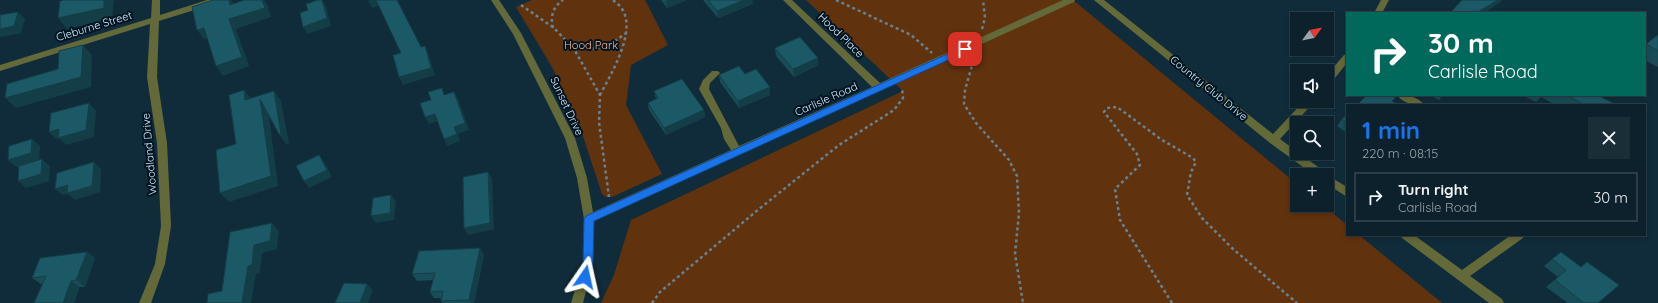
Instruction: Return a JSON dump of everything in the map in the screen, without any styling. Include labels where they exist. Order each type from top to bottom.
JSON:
[{"type":"street","name":"Woodland Drive","points":[[145,303],[160,264],[166,226],[162,149],[152,77],[156,0]]},
{"type":"street","name":"Cleburne Street","points":[[0,68],[217,0]]},
{"type":"street","name":"Sunset Drive","points":[[495,0],[517,33],[570,138],[582,178],[589,219],[588,263],[577,303]]},
{"type":"street","name":"Hood Place","points":[[787,0],[879,88]]},
{"type":"street","name":"Carlisle Road","points":[[589,219],[1071,0]]},
{"type":"street","name":"Country Club Drive","points":[[1098,0],[1274,140],[1312,168]]},
{"type":"street","points":[[1379,12],[1385,0]]},
{"type":"street","points":[[1334,74],[1346,61]]},
{"type":"street","points":[[715,73],[706,82],[704,89],[726,128],[729,139],[738,152]]},
{"type":"street","points":[[1404,96],[1418,104]]},
{"type":"street","points":[[1274,140],[1304,108]]},
{"type":"street","points":[[1334,184],[1346,192]]},
{"type":"street","points":[[1407,236],[1498,303]]},
{"type":"street","points":[[1462,276],[1518,236]]},
{"type":"path","points":[[554,28],[551,20],[552,10],[563,0]]},
{"type":"path","points":[[612,209],[602,155],[599,122],[600,95],[625,41],[628,22],[623,9],[613,0]]},
{"type":"path","points":[[836,0],[849,8],[904,31],[924,44],[939,61]]},
{"type":"path","points":[[983,0],[985,18],[965,90],[964,104],[976,123],[1009,160],[1017,176],[1019,213],[1015,254],[1024,303]]},
{"type":"path","points":[[521,5],[554,28],[574,49],[600,95]]},
{"type":"path","points":[[574,49],[587,51],[599,49],[621,38],[627,32]]},
{"type":"path","points":[[652,303],[660,292],[833,150],[894,110],[903,98],[903,90],[897,80]]},
{"type":"path","points":[[1172,303],[1120,220],[1115,189],[1140,165],[1137,154],[1104,112],[1107,108],[1117,107],[1162,140],[1193,158],[1196,162],[1191,172],[1187,195],[1202,218],[1297,303]]},
{"type":"green space","name":"Hood Park","points":[[532,0],[645,0],[668,45],[631,65],[626,105],[662,174],[612,197],[606,197],[602,194],[580,127],[552,67],[516,7]]},
{"type":"green space","points":[[806,0],[1073,0],[1290,178],[1290,212],[1331,212],[1346,224],[1346,236],[1360,236],[1442,303],[601,303],[614,275],[631,220],[903,91]]},
{"type":"building","points":[[104,0],[104,8],[58,18],[60,1]]},
{"type":"building","points":[[213,0],[229,0],[230,5],[244,0],[262,0],[265,8],[229,19],[242,57],[216,66],[204,28],[197,30],[192,7]]},
{"type":"building","points":[[322,0],[327,18],[303,27],[300,13],[308,10],[306,4]]},
{"type":"building","points":[[376,0],[397,0],[421,47],[425,46],[431,68],[399,77],[393,55],[401,53]]},
{"type":"building","points":[[708,0],[744,0],[717,11]]},
{"type":"building","points":[[1462,0],[1498,0],[1478,12],[1451,12]]},
{"type":"building","points":[[18,12],[14,26],[0,29],[0,15]]},
{"type":"building","points":[[1658,35],[1658,51],[1646,44]]},
{"type":"building","points":[[800,37],[818,58],[793,69],[775,48]]},
{"type":"building","points":[[83,45],[81,77],[5,98],[7,84],[58,69],[59,51]]},
{"type":"building","points":[[739,66],[745,74],[756,69],[770,87],[738,101],[719,75]]},
{"type":"building","points":[[682,79],[704,110],[664,128],[648,103],[658,98],[654,91]]},
{"type":"building","points":[[442,88],[444,95],[454,92],[465,123],[454,127],[457,134],[444,139],[435,114],[425,117],[420,103],[431,100],[428,92]]},
{"type":"building","points":[[244,90],[245,100],[274,91],[281,134],[279,134],[260,99],[271,176],[220,193],[216,150],[236,144],[229,95]]},
{"type":"building","points":[[1366,96],[1393,96],[1396,98],[1392,101],[1397,104],[1358,104]]},
{"type":"building","points":[[1568,96],[1599,96],[1615,104],[1583,104]]},
{"type":"building","points":[[89,103],[86,130],[58,138],[59,129],[49,132],[51,113]]},
{"type":"building","points":[[1346,115],[1346,122],[1342,119]]},
{"type":"building","points":[[32,139],[31,153],[8,160],[9,146]]},
{"type":"building","points":[[319,155],[327,170],[304,181],[296,166]]},
{"type":"building","points":[[42,159],[41,174],[18,181],[19,166]]},
{"type":"building","points":[[94,162],[92,186],[67,193],[68,185],[55,189],[57,173]]},
{"type":"building","points":[[488,172],[490,223],[464,228],[463,177]]},
{"type":"building","points":[[391,195],[390,213],[371,216],[373,198]]},
{"type":"building","points":[[272,223],[270,241],[254,245],[252,265],[248,266],[242,303],[207,303],[208,294],[222,291],[230,232]]},
{"type":"building","points":[[480,248],[469,300],[441,301],[443,291],[430,292],[435,273],[412,274],[419,251]]},
{"type":"building","points":[[87,252],[76,280],[71,281],[63,303],[34,303],[46,276],[32,278],[40,258]]},
{"type":"building","points":[[1561,252],[1581,267],[1587,262],[1619,285],[1598,303],[1584,303],[1555,280],[1566,270],[1552,259]]},
{"type":"building","points":[[344,283],[367,284],[360,303],[335,303]]},
{"type":"route","points":[[585,277],[588,263],[589,219],[965,49]]}]
